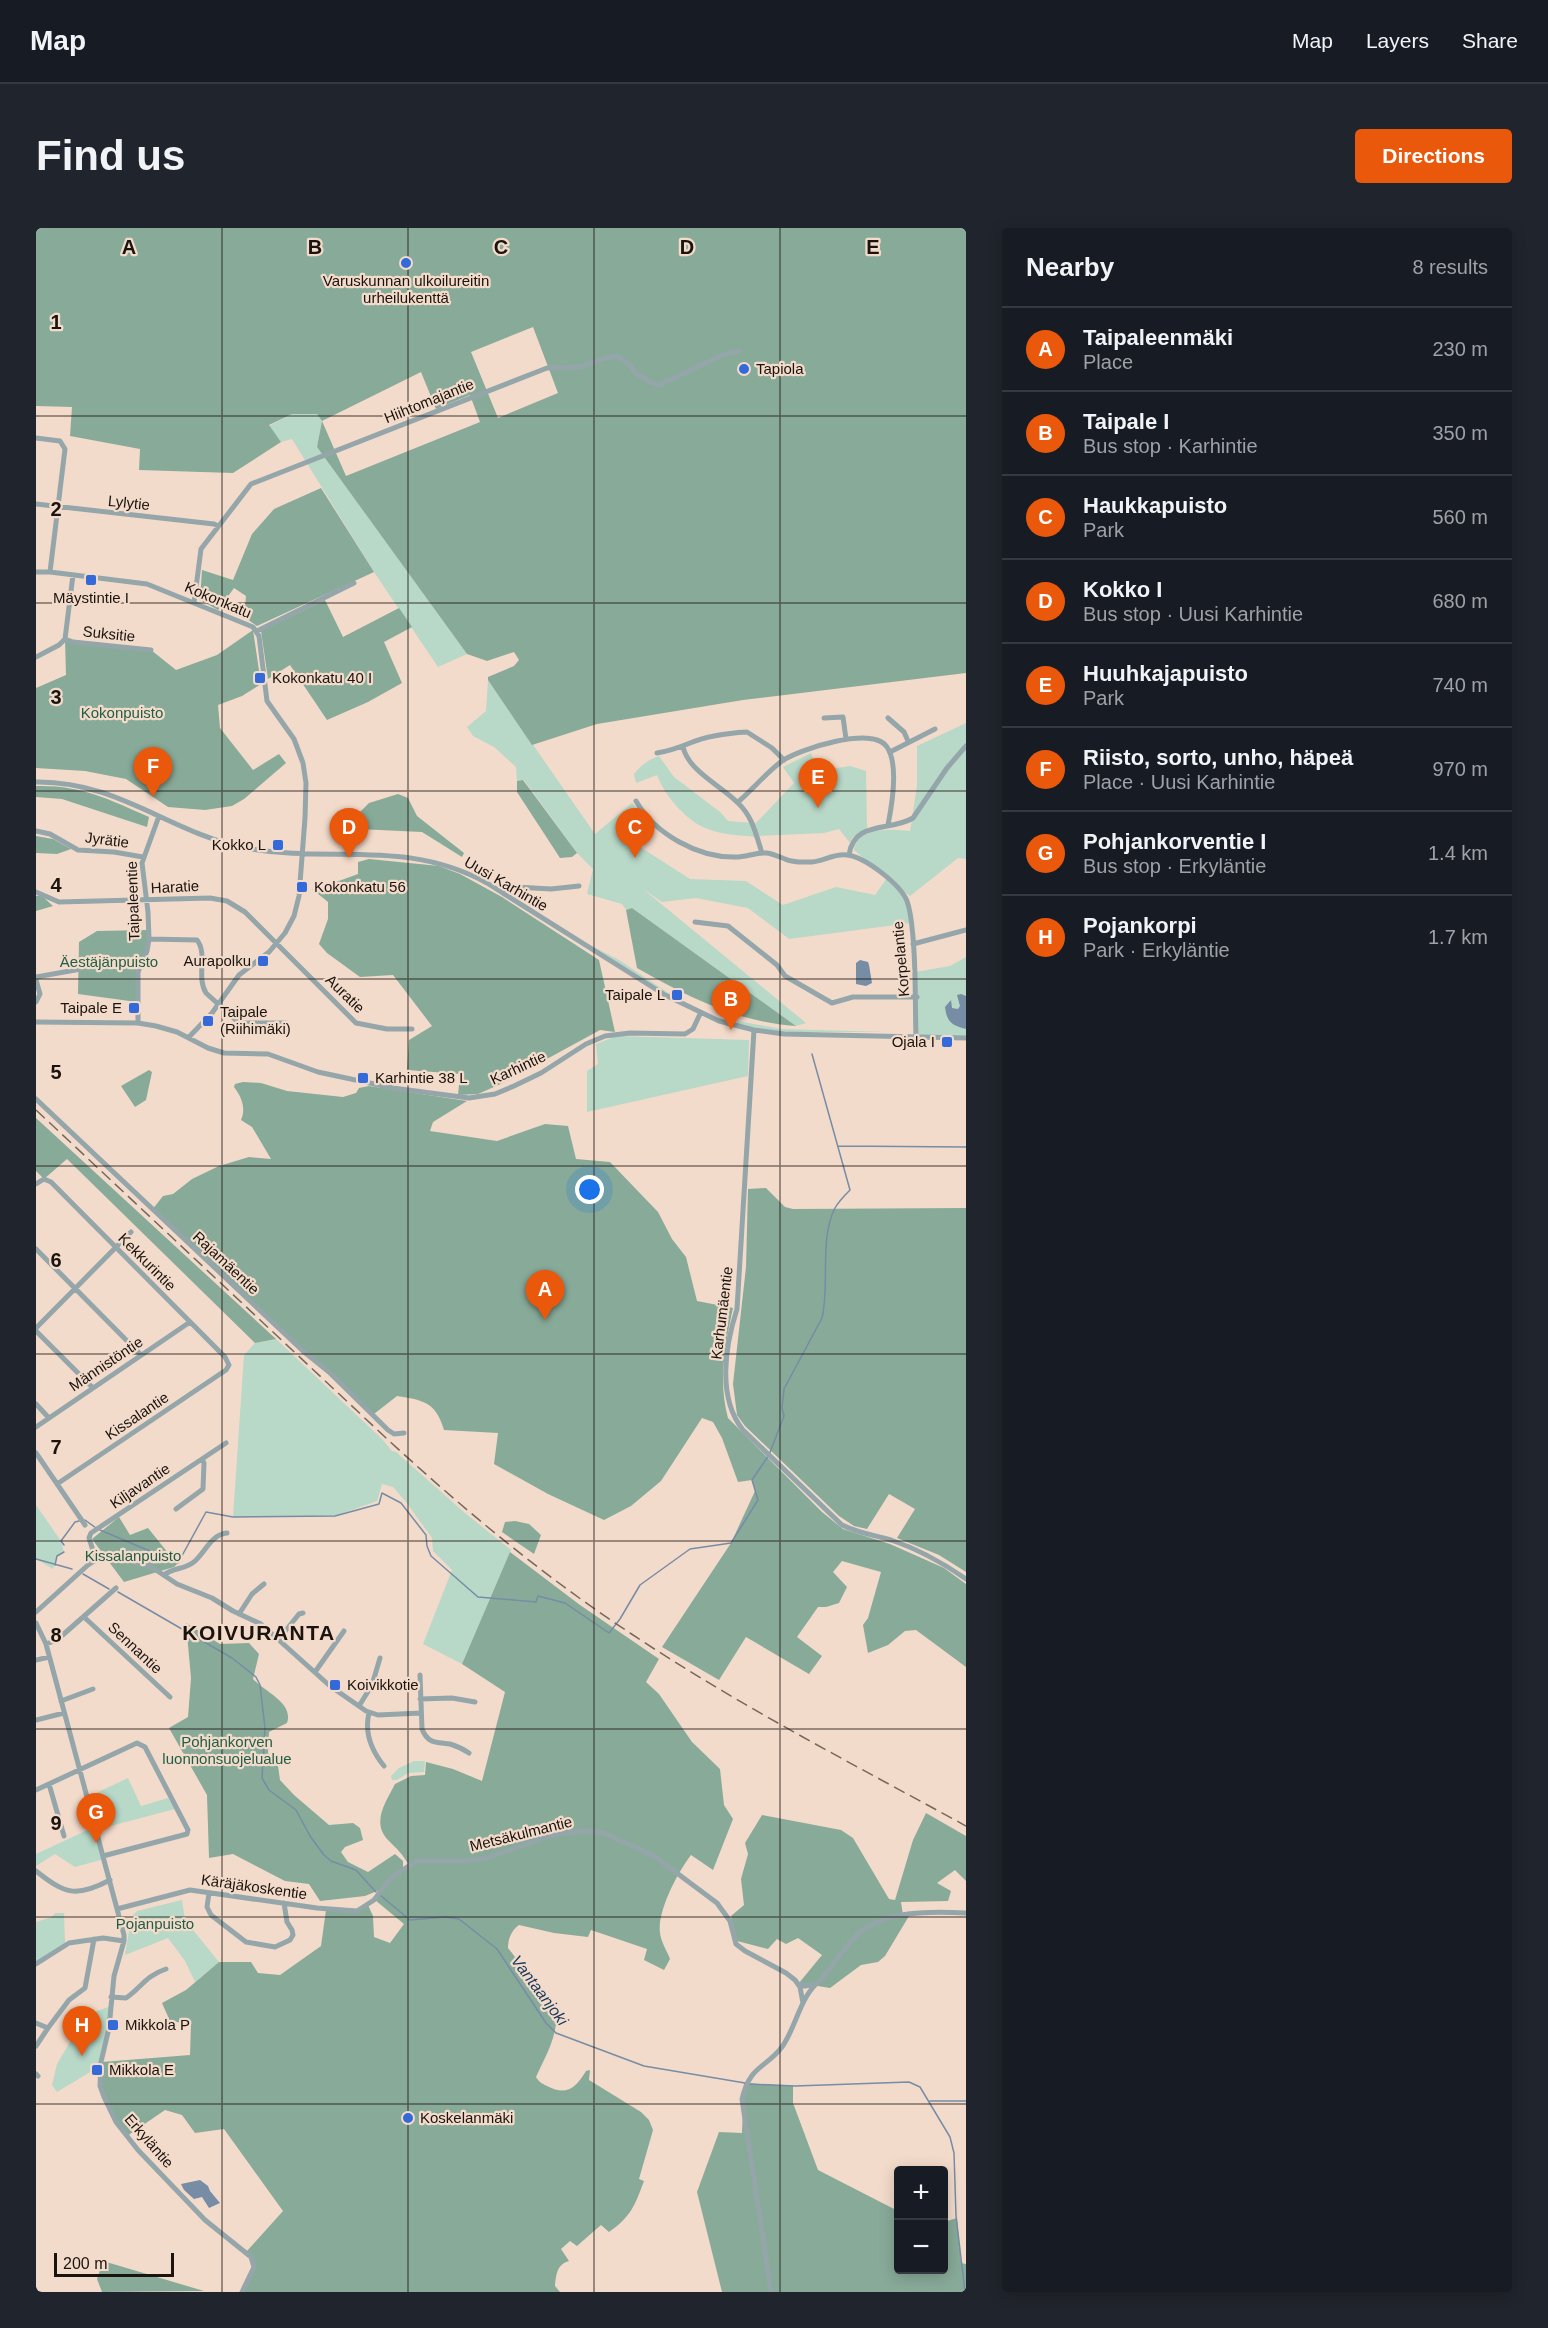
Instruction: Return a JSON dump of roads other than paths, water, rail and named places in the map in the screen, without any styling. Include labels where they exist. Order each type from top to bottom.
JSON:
[{"type":"street","name":"Hiihtomajantie","points":[[194,603],[201,549],[252,484],[547,368],[580,367],[617,356],[630,365],[635,373],[659,385],[725,354],[739,351]]},
{"type":"street","points":[[36,438],[63,443],[65,449],[50,572]]},
{"type":"street","name":"Lylytie","points":[[36,504],[219,526]]},
{"type":"street","name":"Kokonkatu","points":[[36,572],[73,574],[147,584],[257,630],[267,701],[294,739],[303,763],[306,783],[303,852],[299,896],[294,916],[277,943],[239,975],[218,1005],[189,1037]]},
{"type":"street","points":[[36,657],[59,645],[65,639],[73,574]]},
{"type":"street","points":[[257,630],[354,583]]},
{"type":"street","name":"Suksitie","points":[[65,639],[73,642],[151,650]]},
{"type":"street","points":[[824,718],[843,717],[846,739]]},
{"type":"street","points":[[888,718],[904,732],[908,741]]},
{"type":"street","points":[[890,752],[935,729]]},
{"type":"street","points":[[657,753],[683,747],[689,743],[747,732],[772,748],[783,760]]},
{"type":"street","points":[[738,802],[783,760],[819,746],[846,739],[878,740],[887,746],[890,752],[893,787],[888,825]]},
{"type":"street","points":[[636,801],[651,821],[693,848],[718,856],[736,857],[769,853],[790,861],[822,861],[838,855],[849,855],[855,837],[866,831],[904,823],[918,813],[947,768],[966,746]]},
{"type":"street","points":[[683,747],[687,757],[707,778],[738,802],[753,823],[762,853]]},
{"type":"street","name":"Uusi Karhintie","points":[[36,782],[87,786],[195,832],[234,845],[261,850],[396,856],[423,859],[462,870],[665,995],[700,1014]]},
{"type":"street","name":"Taipaleentie","points":[[138,1023],[138,972],[147,951],[149,939],[142,872],[143,857],[159,816]]},
{"type":"street","name":"Jyrätie","points":[[36,831],[50,834],[78,850],[114,852],[143,857]]},
{"type":"street","name":"Korpelantie","points":[[849,855],[872,867],[901,890],[908,903],[917,997],[916,1038]]},
{"type":"street","points":[[504,894],[516,887],[551,889],[579,886]]},
{"type":"street","name":"Haratie","points":[[36,892],[59,902],[210,898],[227,901],[240,907],[277,943]]},
{"type":"street","points":[[695,922],[728,926],[777,965],[785,976],[832,1004],[853,997],[917,997]]},
{"type":"street","points":[[913,944],[966,930]]},
{"type":"street","points":[[149,939],[197,940],[201,946],[202,987],[239,1023],[286,1023]]},
{"type":"street","name":"Auratie","points":[[277,943],[356,1023],[387,1029],[412,1029]]},
{"type":"street","points":[[36,1002],[40,994],[36,978],[81,969]]},
{"type":"street","points":[[700,1014],[719,1022],[754,1030],[810,1036],[966,1038]]},
{"type":"street","name":"Karhintie","points":[[36,1022],[138,1023],[167,1028],[208,1048],[224,1053],[268,1054],[318,1072],[402,1090],[469,1098],[495,1094],[514,1086],[541,1073],[586,1044],[605,1036],[630,1033],[685,1034],[693,1029],[700,1014]]},
{"type":"street","name":"Karhumäentie","points":[[754,1030],[737,1309],[727,1350],[730,1411],[743,1430],[842,1525],[855,1532],[892,1541],[935,1559],[966,1579]]},
{"type":"street","name":"Rajamäentie","points":[[36,1099],[303,1351],[329,1372],[388,1430],[394,1434],[404,1433]]},
{"type":"street","name":"Kekkurintie","points":[[36,1184],[44,1179],[51,1182],[225,1357],[229,1365]]},
{"type":"street","points":[[93,1388],[36,1329],[131,1232]]},
{"type":"street","points":[[36,1249],[141,1355]]},
{"type":"street","name":"Männistöntie","points":[[36,1427],[190,1322]]},
{"type":"street","name":"Kissalantie","points":[[57,1484],[226,1370],[229,1365]]},
{"type":"street","points":[[36,1404],[49,1418]]},
{"type":"street","name":"Kiljavantie","points":[[96,1560],[89,1538],[91,1533],[226,1443]]},
{"type":"street","points":[[36,1453],[85,1525]]},
{"type":"street","points":[[176,1509],[203,1489],[204,1463],[202,1459]]},
{"type":"street","points":[[164,1575],[194,1562],[216,1537],[227,1533]]},
{"type":"street","points":[[36,1612],[96,1560],[114,1556],[150,1566],[177,1584],[212,1598],[261,1624],[315,1672],[369,1713],[378,1715],[421,1713]]},
{"type":"street","points":[[239,1614],[252,1594],[264,1584]]},
{"type":"street","points":[[46,1644],[57,1640],[116,1588]]},
{"type":"street","points":[[279,1639],[299,1614],[303,1613]]},
{"type":"street","name":"Sennantie","points":[[84,1617],[170,1696]]},
{"type":"street","name":"Erkyläntie","points":[[36,1623],[46,1644],[110,1880],[124,1941],[111,1997],[109,2028],[100,2068],[100,2086],[109,2109],[126,2136],[206,2220],[251,2257],[254,2267],[242,2292]]},
{"type":"street","points":[[315,1672],[344,1631]]},
{"type":"street","points":[[36,1660],[49,1657]]},
{"type":"street","points":[[359,1706],[372,1685],[380,1658]]},
{"type":"street","points":[[420,1675],[422,1729],[429,1741],[459,1747],[469,1753]]},
{"type":"street","points":[[61,1701],[93,1689]]},
{"type":"street","points":[[420,1699],[441,1697],[475,1702]]},
{"type":"street","points":[[36,1720],[64,1713]]},
{"type":"street","points":[[369,1713],[368,1736],[384,1766]]},
{"type":"street","points":[[36,1790],[137,1743],[142,1744],[188,1830],[185,1836],[103,1857]]},
{"type":"street","points":[[49,1784],[64,1836]]},
{"type":"street","name":"Metsäkulmantie","points":[[317,1908],[357,1911],[378,1894],[391,1878],[416,1861],[464,1861],[487,1858],[564,1833],[587,1831],[604,1833],[664,1861],[723,1909],[730,1921],[736,1944],[786,1973],[798,1984]]},
{"type":"street","points":[[36,1871],[51,1883],[69,1892],[88,1891],[110,1880]]},
{"type":"street","name":"Käräjäkoskentie","points":[[117,1909],[190,1890],[317,1908]]},
{"type":"street","points":[[209,1893],[207,1908],[211,1915],[246,1942],[274,1947],[290,1940],[293,1935],[287,1922],[284,1903]]},
{"type":"street","points":[[771,2292],[742,2098],[747,2083],[760,2065],[783,2045],[803,2003],[816,1984],[856,1936],[866,1928],[881,1921],[920,1912],[966,1913]]},
{"type":"street","points":[[36,1964],[65,1944],[103,1938],[124,1941]]},
{"type":"street","points":[[36,2046],[69,2000],[85,1988],[94,1940]]},
{"type":"street","points":[[111,1997],[126,1998],[136,1991],[145,1979],[166,1969]]},
{"type":"street","points":[[803,2003],[798,1984],[810,1986],[816,1984]]},
{"type":"street","points":[[36,2023],[48,2028]]},
{"type":"water","points":[[860,960],[868,962],[869,965],[872,983],[866,986],[856,984],[856,963]]},
{"type":"water","points":[[957,995],[966,996],[966,1029],[951,1022],[945,1007],[951,1000],[952,1008],[958,1009],[960,1006]]},
{"type":"water","points":[[200,2180],[208,2186],[220,2203],[209,2208],[202,2197],[194,2199],[181,2184]]},
{"type":"waterway","points":[[100,1530],[178,1563],[206,1512],[233,1517],[335,1516],[379,1504],[382,1493],[401,1503],[426,1535],[431,1556],[478,1597],[536,1602],[538,1596],[565,1603],[609,1633],[640,1585],[690,1549],[731,1543],[758,1500],[752,1480],[769,1455],[784,1416],[782,1408],[784,1389],[822,1318],[827,1234],[830,1220],[837,1205],[850,1190],[812,1054]]},
{"type":"waterway","points":[[838,1146],[966,1147]]},
{"type":"waterway","points":[[85,1520],[96,1528]]},
{"type":"waterway","points":[[64,1545],[61,1541],[75,1522],[79,1521]]},
{"type":"waterway","points":[[55,1565],[57,1556],[64,1552]]},
{"type":"waterway","name":"Vantaanjoki","points":[[36,1559],[72,1569]]},
{"type":"waterway","name":"Vantaanjoki","points":[[83,1574],[109,1589]]},
{"type":"waterway","name":"Vantaanjoki","points":[[118,1592],[232,1658],[256,1677],[260,1685],[265,1728],[262,1778],[269,1790],[296,1810],[310,1836],[324,1855],[331,1861],[356,1870],[376,1892]]},
{"type":"waterway","name":"Vantaanjoki","points":[[380,1895],[410,1920],[446,1917],[459,1919],[497,1949],[546,2023],[556,2033],[644,2066],[745,2083]]},
{"type":"waterway","name":"Vantaanjoki","points":[[749,2084],[795,2086],[909,2082],[920,2087],[950,2137],[954,2153],[956,2216],[965,2292]]},
{"type":"waterway","points":[[930,2101],[966,2101]]},
{"type":"railway","points":[[36,1110],[385,1437],[473,1515],[565,1588],[712,1685],[966,1826]]},
{"type":"place","name":"Varuskunnan ulkoilureitin urheilukenttä","points":[[406,263]]},
{"type":"place","name":"Tapiola","points":[[744,369]]},
{"type":"place","name":"Mäystintie I","points":[[91,580]]},
{"type":"place","name":"Kokonkatu 40 I","points":[[260,678]]},
{"type":"place","name":"Riisto, sorto, unho, häpeä","points":[[153,797]]},
{"type":"place","name":"Huuhkajapuisto","points":[[818,808]]},
{"type":"place","name":"Kokko L","points":[[278,845]]},
{"type":"place","name":"Kokko I","points":[[349,858]]},
{"type":"place","name":"Haukkapuisto","points":[[635,858]]},
{"type":"place","name":"Kokonkatu 56","points":[[302,887]]},
{"type":"place","name":"Aurapolku","points":[[263,961]]},
{"type":"place","name":"Taipale L","points":[[677,995]]},
{"type":"place","name":"Taipale E","points":[[134,1008]]},
{"type":"place","name":"Taipale (Riihimäki)","points":[[208,1021]]},
{"type":"place","name":"Taipale I","points":[[731,1030]]},
{"type":"place","name":"Ojala I","points":[[947,1042]]},
{"type":"place","name":"Karhintie 38 L","points":[[363,1078]]},
{"type":"place","name":"Taipaleenmäki","points":[[545,1320]]},
{"type":"place","name":"Koivikkotie","points":[[335,1685]]},
{"type":"place","name":"Pohjankorventie I","points":[[96,1843]]},
{"type":"place","name":"Mikkola P","points":[[113,2025]]},
{"type":"place","name":"Pojankorpi","points":[[82,2056]]},
{"type":"place","name":"Mikkola E","points":[[97,2070]]},
{"type":"place","name":"Koskelanmäki","points":[[408,2118]]},
{"type":"district","name":"KOIVURANTA","points":[[259,1633]]},
{"type":"park label","name":"Kokonpuisto","points":[[122,713]]},
{"type":"park label","name":"Äestäjänpuisto","points":[[109,962]]},
{"type":"park label","name":"Kissalanpuisto","points":[[133,1556]]},
{"type":"park label","name":"Pohjankorven luonnonsuojelualue","points":[[227,1750]]},
{"type":"park label","name":"Pojanpuisto","points":[[155,1924]]}]
